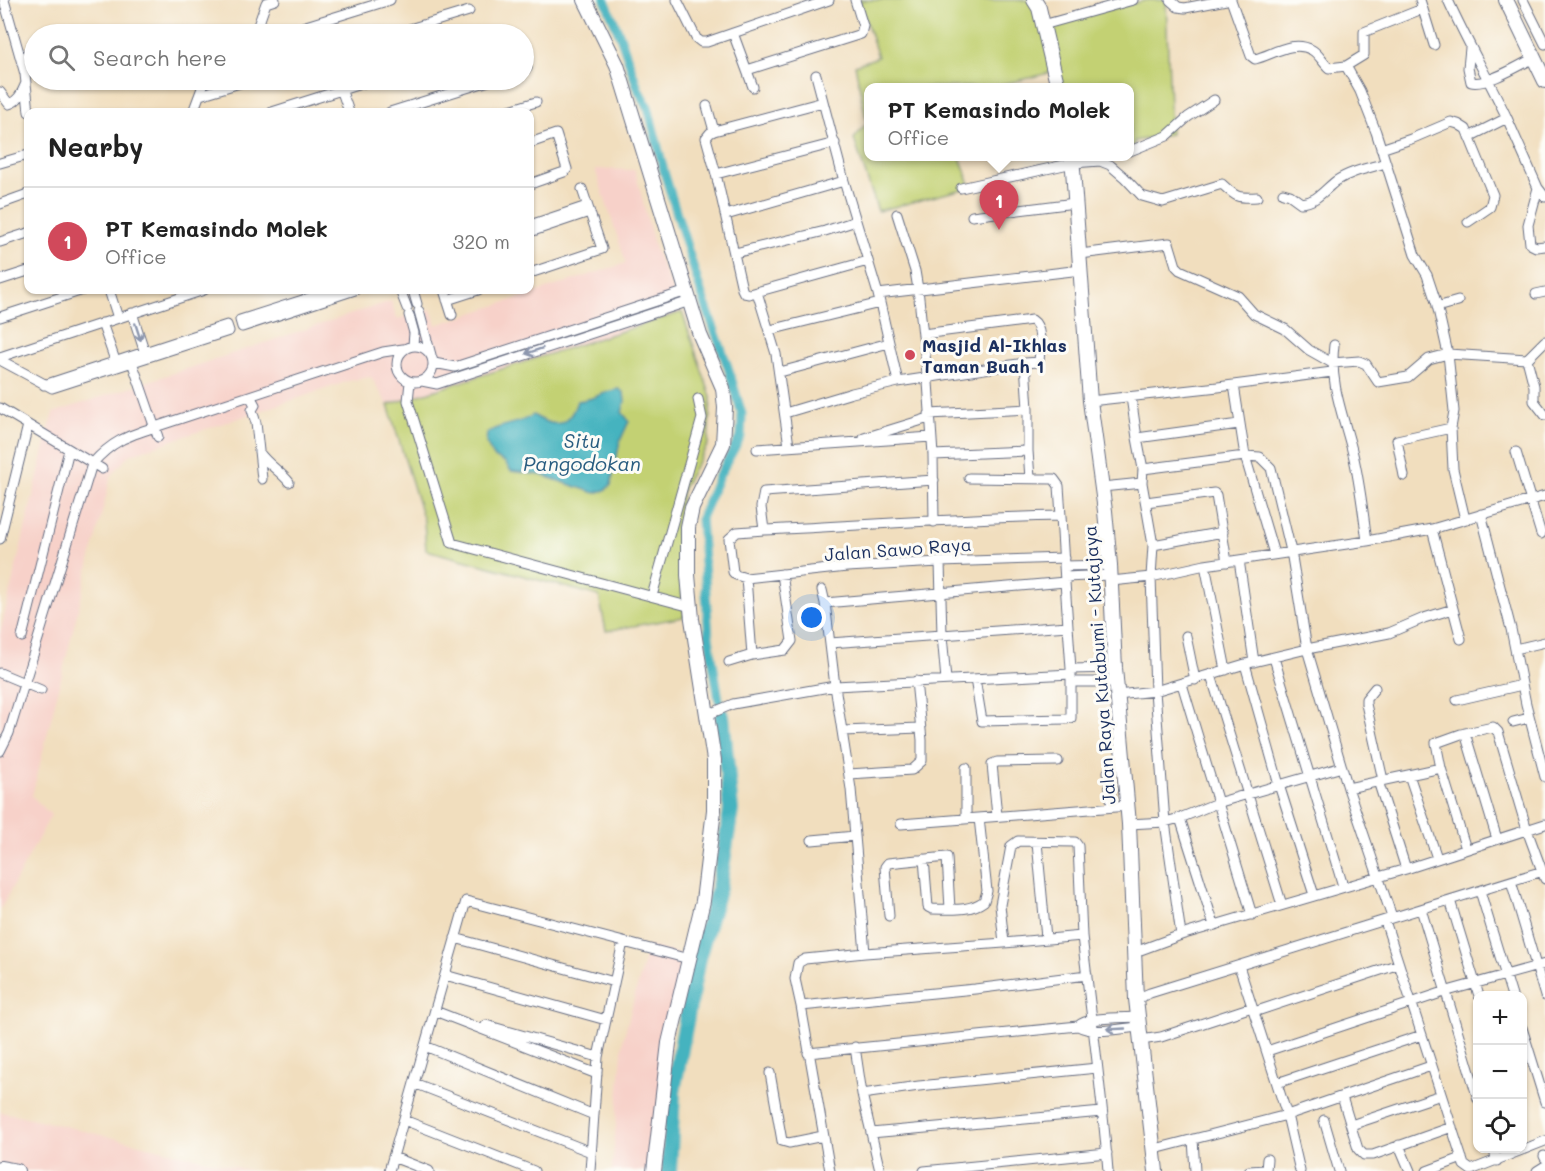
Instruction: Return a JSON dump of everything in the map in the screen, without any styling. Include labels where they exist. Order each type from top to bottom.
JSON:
[{"type":"street","points":[[4,0],[20,49],[24,72]]},
{"type":"street","points":[[259,24],[266,3],[275,0]]},
{"type":"street","points":[[315,24],[390,0]]},
{"type":"street","points":[[585,0],[617,65],[700,335],[723,388],[725,408],[723,444],[692,508],[688,528],[691,607],[714,760],[714,810],[703,901],[669,1043],[654,1171]]},
{"type":"street","points":[[677,0],[696,38],[701,42],[707,42],[829,0]]},
{"type":"street","points":[[747,70],[861,34],[863,26],[855,0]]},
{"type":"street","points":[[1034,0],[1039,8],[1057,83]]},
{"type":"street","points":[[1043,25],[1133,0]]},
{"type":"street","points":[[1170,0],[1178,7],[1185,8],[1226,0]]},
{"type":"street","points":[[1231,0],[1251,56],[1255,59],[1286,47],[1298,46],[1311,49],[1329,68],[1346,66],[1364,55],[1364,32],[1421,4],[1434,45]]},
{"type":"street","points":[[1448,0],[1470,48],[1489,80],[1538,188],[1545,197]]},
{"type":"street","points":[[1506,0],[1545,81]]},
{"type":"street","points":[[1523,0],[1545,44]]},
{"type":"street","points":[[426,24],[469,11]]},
{"type":"street","points":[[733,33],[753,87]]},
{"type":"street","points":[[1470,48],[1468,68],[1471,82],[1475,84],[1489,80],[1534,58]]},
{"type":"street","points":[[1346,66],[1360,91],[1415,255],[1427,275],[1437,307],[1448,354],[1454,411],[1451,428],[1453,469],[1465,519]]},
{"type":"street","points":[[816,75],[879,299],[898,382]]},
{"type":"street","points":[[0,92],[6,102],[14,103],[24,87]]},
{"type":"street","points":[[27,90],[29,108]]},
{"type":"street","points":[[195,108],[202,90]]},
{"type":"street","points":[[200,95],[217,90]]},
{"type":"street","points":[[285,108],[342,90],[348,108]]},
{"type":"street","points":[[403,108],[460,90]]},
{"type":"street","points":[[1134,150],[1167,136],[1188,117],[1214,100]]},
{"type":"street","points":[[516,108],[536,102]]},
{"type":"street","points":[[823,102],[714,131],[706,138],[742,289],[749,294],[868,261]]},
{"type":"street","points":[[707,106],[714,131]]},
{"type":"street","points":[[1469,137],[1507,118]]},
{"type":"street","points":[[1381,149],[1411,140],[1450,122],[1466,129],[1493,195],[1490,207],[1468,222]]},
{"type":"street","points":[[534,142],[556,134],[567,169],[534,183]]},
{"type":"street","points":[[716,174],[835,143]]},
{"type":"street","points":[[0,164],[24,156]]},
{"type":"street","points":[[961,188],[1069,161]]},
{"type":"street","name":"Jalan Raya Kutabumi - Kutajaya","points":[[1073,161],[1090,401],[1102,487],[1116,682],[1128,806],[1136,999],[1156,1171]]},
{"type":"street","points":[[1100,161],[1110,165],[1142,196],[1150,200],[1163,202],[1222,184],[1232,195],[1241,198],[1257,197]]},
{"type":"street","points":[[1283,193],[1301,203],[1311,202],[1337,180],[1358,170],[1386,163]]},
{"type":"street","points":[[726,215],[844,181]]},
{"type":"street","points":[[1538,188],[1528,225],[1530,244],[1536,247],[1545,246]]},
{"type":"street","points":[[534,272],[602,249],[582,189]]},
{"type":"street","points":[[0,204],[24,196]]},
{"type":"street","points":[[972,216],[1075,203]]},
{"type":"street","points":[[534,227],[588,209]]},
{"type":"street","points":[[897,214],[915,271],[918,289],[933,454],[934,522]]},
{"type":"street","points":[[735,253],[856,221]]},
{"type":"street","points":[[0,242],[24,234]]},
{"type":"street","points":[[1080,254],[1169,243],[1176,266],[1180,270],[1238,296],[1254,314],[1285,328],[1332,368]]},
{"type":"street","points":[[770,330],[918,289],[1081,270]]},
{"type":"street","points":[[0,280],[24,272]]},
{"type":"street","points":[[757,292],[770,330],[780,372],[789,446]]},
{"type":"street","points":[[0,317],[71,294]]},
{"type":"street","points":[[110,294],[118,318]]},
{"type":"street","points":[[0,358],[191,294]]},
{"type":"street","points":[[325,294],[302,304],[242,327],[240,320],[302,304],[340,294]]},
{"type":"street","points":[[402,294],[414,333],[408,347],[398,357],[396,366],[401,376],[410,382],[422,381],[437,384],[590,328]]},
{"type":"street","points":[[413,294],[433,359],[429,377],[422,381]]},
{"type":"street","points":[[445,294],[452,315]]},
{"type":"street","points":[[447,300],[466,294]]},
{"type":"street","points":[[0,751],[9,733],[92,464],[105,449],[120,439],[383,352],[408,347],[424,347],[433,359],[454,367],[590,328],[688,296]]},
{"type":"street","points":[[1437,307],[1458,301]]},
{"type":"street","points":[[132,313],[145,355]]},
{"type":"street","points":[[785,413],[852,393],[927,376],[1039,362],[1038,326],[1032,320],[923,334]]},
{"type":"street","points":[[102,323],[116,364]]},
{"type":"street","points":[[0,358],[52,388],[131,359],[145,355],[229,331],[227,325],[145,355]]},
{"type":"street","points":[[1527,359],[1545,340]]},
{"type":"street","points":[[780,372],[889,343]]},
{"type":"street","points":[[1334,345],[1332,368],[1354,456],[1367,542]]},
{"type":"street","points":[[1090,401],[1234,385],[1359,361],[1366,364],[1376,381],[1380,382],[1408,377],[1429,359],[1448,354],[1527,359]]},
{"type":"street","points":[[131,359],[158,437]]},
{"type":"street","points":[[1527,359],[1534,386],[1534,401],[1545,415]]},
{"type":"street","points":[[1025,363],[1030,478]]},
{"type":"street","points":[[410,382],[408,401],[452,543],[691,607]]},
{"type":"street","points":[[1234,385],[1245,456],[1274,554]]},
{"type":"street","points":[[250,396],[255,405],[252,410],[256,423],[262,479]]},
{"type":"street","points":[[1131,397],[1153,545],[1151,577],[1155,691],[1165,822],[1180,935]]},
{"type":"street","points":[[652,596],[702,418],[698,399]]},
{"type":"street","points":[[0,408],[102,469]]},
{"type":"street","points":[[850,442],[929,416],[1028,409]]},
{"type":"street","points":[[1137,438],[1239,424]]},
{"type":"street","points":[[0,539],[28,425]]},
{"type":"street","points":[[1404,476],[1397,440],[1451,428]]},
{"type":"street","points":[[757,448],[931,438]]},
{"type":"street","points":[[22,637],[69,450]]},
{"type":"street","points":[[258,450],[264,460],[283,474],[289,482]]},
{"type":"street","points":[[933,454],[1028,451]]},
{"type":"street","points":[[1516,452],[1541,534]]},
{"type":"street","points":[[1143,469],[1245,456],[1260,457],[1271,468],[1291,551],[1307,649],[1348,788],[1378,876],[1399,964],[1464,1165],[1471,1170],[1516,1153]]},
{"type":"street","points":[[969,478],[1054,479],[1059,486],[1071,675],[1071,718],[985,722],[980,718],[975,679]]},
{"type":"street","points":[[934,480],[764,492],[761,507],[764,530],[974,518],[1061,516]]},
{"type":"street","points":[[1102,487],[1142,483]]},
{"type":"street","points":[[1146,502],[1214,493],[1227,562]]},
{"type":"street","points":[[825,603],[942,594],[1110,574],[1151,577],[1204,565],[1367,542],[1432,529],[1545,496]]},
{"type":"street","points":[[1481,514],[1511,629],[1529,718],[1545,777]]},
{"type":"street","points":[[1432,529],[1461,639]]},
{"type":"street","name":"Jalan Sawo Raya","points":[[764,530],[736,532],[729,539],[736,575],[746,578],[847,567],[940,562],[1064,562],[1110,574]]},
{"type":"street","points":[[1153,545],[1222,532]]},
{"type":"street","points":[[1239,560],[1250,663],[1279,785],[1314,895]]},
{"type":"street","points":[[940,562],[946,680]]},
{"type":"street","points":[[1204,565],[1226,670]]},
{"type":"street","points":[[729,662],[752,655],[784,650],[792,641],[782,574]]},
{"type":"street","points":[[746,578],[752,655]]},
{"type":"street","points":[[822,590],[849,774],[865,952]]},
{"type":"street","points":[[707,715],[733,704],[835,686],[916,681],[1071,675],[1155,691],[1250,663],[1389,633],[1453,609]]},
{"type":"street","points":[[830,643],[1068,626]]},
{"type":"street","points":[[1186,636],[1195,680]]},
{"type":"street","points":[[1515,649],[1545,642]]},
{"type":"street","points":[[1274,658],[1343,886]]},
{"type":"street","points":[[0,673],[41,690]]},
{"type":"street","points":[[1211,675],[1282,905]]},
{"type":"street","points":[[849,774],[912,770],[922,761],[916,681]]},
{"type":"street","points":[[1182,684],[1252,915]]},
{"type":"street","points":[[1457,700],[1522,686]]},
{"type":"street","points":[[1375,688],[1366,699],[1366,704],[1381,781],[1406,869]]},
{"type":"street","points":[[1513,722],[1529,718]]},
{"type":"street","points":[[1136,999],[1511,881],[1544,875],[1527,830],[1496,729],[1493,727],[1436,743],[1441,768],[1466,849]]},
{"type":"street","points":[[843,731],[920,728]]},
{"type":"street","points":[[1465,733],[1497,839]]},
{"type":"street","points":[[996,816],[992,764],[1058,761]]},
{"type":"street","points":[[1112,807],[1108,772],[1111,767],[1123,764]]},
{"type":"street","points":[[1129,824],[1165,822],[1180,818],[1217,803],[1342,767]]},
{"type":"street","points":[[966,768],[966,818]]},
{"type":"street","points":[[1348,788],[1441,768]]},
{"type":"street","points":[[1409,775],[1437,858]]},
{"type":"street","points":[[901,824],[1128,806]]},
{"type":"street","points":[[924,859],[928,907],[975,908],[984,901],[987,891],[979,818]]},
{"type":"street","points":[[1180,818],[1214,925]]},
{"type":"street","points":[[1135,952],[1180,935],[1406,869],[1545,824]]},
{"type":"street","points":[[812,840],[855,836]]},
{"type":"street","points":[[1004,943],[1000,905],[1011,846],[1018,841],[1075,842],[1078,846],[1082,936],[1108,1171]]},
{"type":"street","points":[[1037,842],[1046,939]]},
{"type":"street","points":[[889,916],[886,865],[924,859],[947,857],[950,909]]},
{"type":"street","points":[[1511,881],[1540,965],[1545,996]]},
{"type":"street","points":[[1480,891],[1511,991]]},
{"type":"street","points":[[1450,900],[1477,991]]},
{"type":"street","points":[[389,1171],[466,901],[689,959]]},
{"type":"street","points":[[1421,909],[1473,1083]]},
{"type":"street","points":[[830,1171],[795,979],[798,963],[805,959],[865,952],[1082,936]]},
{"type":"street","points":[[455,938],[614,982]]},
{"type":"street","points":[[590,1171],[598,1057],[623,942]]},
{"type":"street","points":[[1078,1026],[1082,1022],[1092,1020],[1139,1028],[1161,1037],[1399,964]]},
{"type":"street","points":[[1267,1051],[1444,992],[1540,965]]},
{"type":"street","points":[[1239,966],[1287,1115],[1300,1171]]},
{"type":"street","points":[[445,975],[606,1020]]},
{"type":"street","points":[[801,1006],[975,989],[1087,975]]},
{"type":"street","points":[[435,1011],[598,1057]]},
{"type":"street","points":[[435,1011],[597,1074]]},
{"type":"street","points":[[808,1053],[1078,1026],[1093,1030],[1139,1028]]},
{"type":"street","points":[[1277,1083],[1422,1035]]},
{"type":"street","points":[[1527,1044],[1545,1102]]},
{"type":"street","points":[[425,1046],[594,1115]]},
{"type":"street","points":[[855,1047],[862,1094],[880,1171]]},
{"type":"street","points":[[1155,1149],[1260,1124],[1431,1066]]},
{"type":"street","points":[[862,1094],[1097,1068]]},
{"type":"street","points":[[770,1073],[783,1141],[789,1143],[823,1136]]},
{"type":"street","points":[[414,1083],[591,1152]]},
{"type":"street","points":[[1351,1125],[1441,1095]]},
{"type":"street","points":[[1342,1097],[1359,1149],[1364,1155],[1373,1155],[1452,1127]]},
{"type":"street","points":[[871,1133],[1102,1112]]},
{"type":"street","points":[[404,1120],[534,1171]]},
{"type":"street","points":[[1324,1120],[1339,1171]]},
{"type":"street","points":[[1192,1139],[1195,1171]]},
{"type":"street","points":[[1527,1148],[1545,1141]]},
{"type":"street","points":[[1399,1145],[1410,1171]]},
{"type":"street","points":[[924,1171],[1001,1167],[1107,1153]]},
{"type":"street","points":[[1494,1153],[1497,1161]]},
{"type":"street","points":[[393,1157],[429,1171]]},
{"type":"street","points":[[1427,1171],[1462,1158]]},
{"type":"street","points":[[1249,1171],[1266,1170],[1267,1159]]},
{"type":"street","points":[[1537,1171],[1544,1160]]},
{"type":"street","points":[[0,1168],[17,1171]]},
{"type":"shaded area","points":[[595,169],[635,170],[655,249],[682,312],[388,405],[371,377],[352,380],[129,455],[111,476],[32,796],[51,815],[0,910],[0,633],[53,413],[391,301],[397,319],[431,309],[436,325],[626,263]]},
{"type":"shaded area","points":[[648,946],[684,955],[649,1171],[612,1171],[623,1040]]},
{"type":"shaded area","points":[[0,1112],[18,1115],[252,1171],[0,1171]]},
{"type":"green space","points":[[859,0],[1032,0],[1043,25],[1147,0],[1166,0],[1171,134],[1135,141],[1134,144],[1134,83],[1063,83],[1053,72],[1008,83],[864,83],[864,108],[855,65],[878,57]]},
{"type":"green space","points":[[864,127],[864,161],[961,161],[971,187],[878,211],[854,139]]},
{"type":"green space","points":[[682,312],[711,397],[708,444],[683,488],[677,529],[684,617],[606,631],[599,596],[426,550],[424,521],[388,405]]},
{"type":"water","name":"Situ Pangodokan","points":[[619,389],[624,393],[625,402],[622,412],[629,421],[620,441],[611,485],[605,490],[595,493],[541,475],[511,471],[505,462],[494,457],[486,443],[487,433],[499,427],[522,421],[533,415],[554,424],[560,423],[570,416],[577,401]]},
{"type":"waterway","points":[[605,0],[639,91],[648,107],[665,175],[742,414],[741,436],[719,476],[701,518],[709,637],[719,700]]},
{"type":"waterway","points":[[669,1171],[673,1091],[698,958],[719,887],[731,810],[722,716]]},
{"type":"place","name":"PT Kemasindo Molek","points":[[999,230]]},
{"type":"place","name":"Masjid Al-Ikhlas Taman Buah 1","points":[[910,355]]}]
